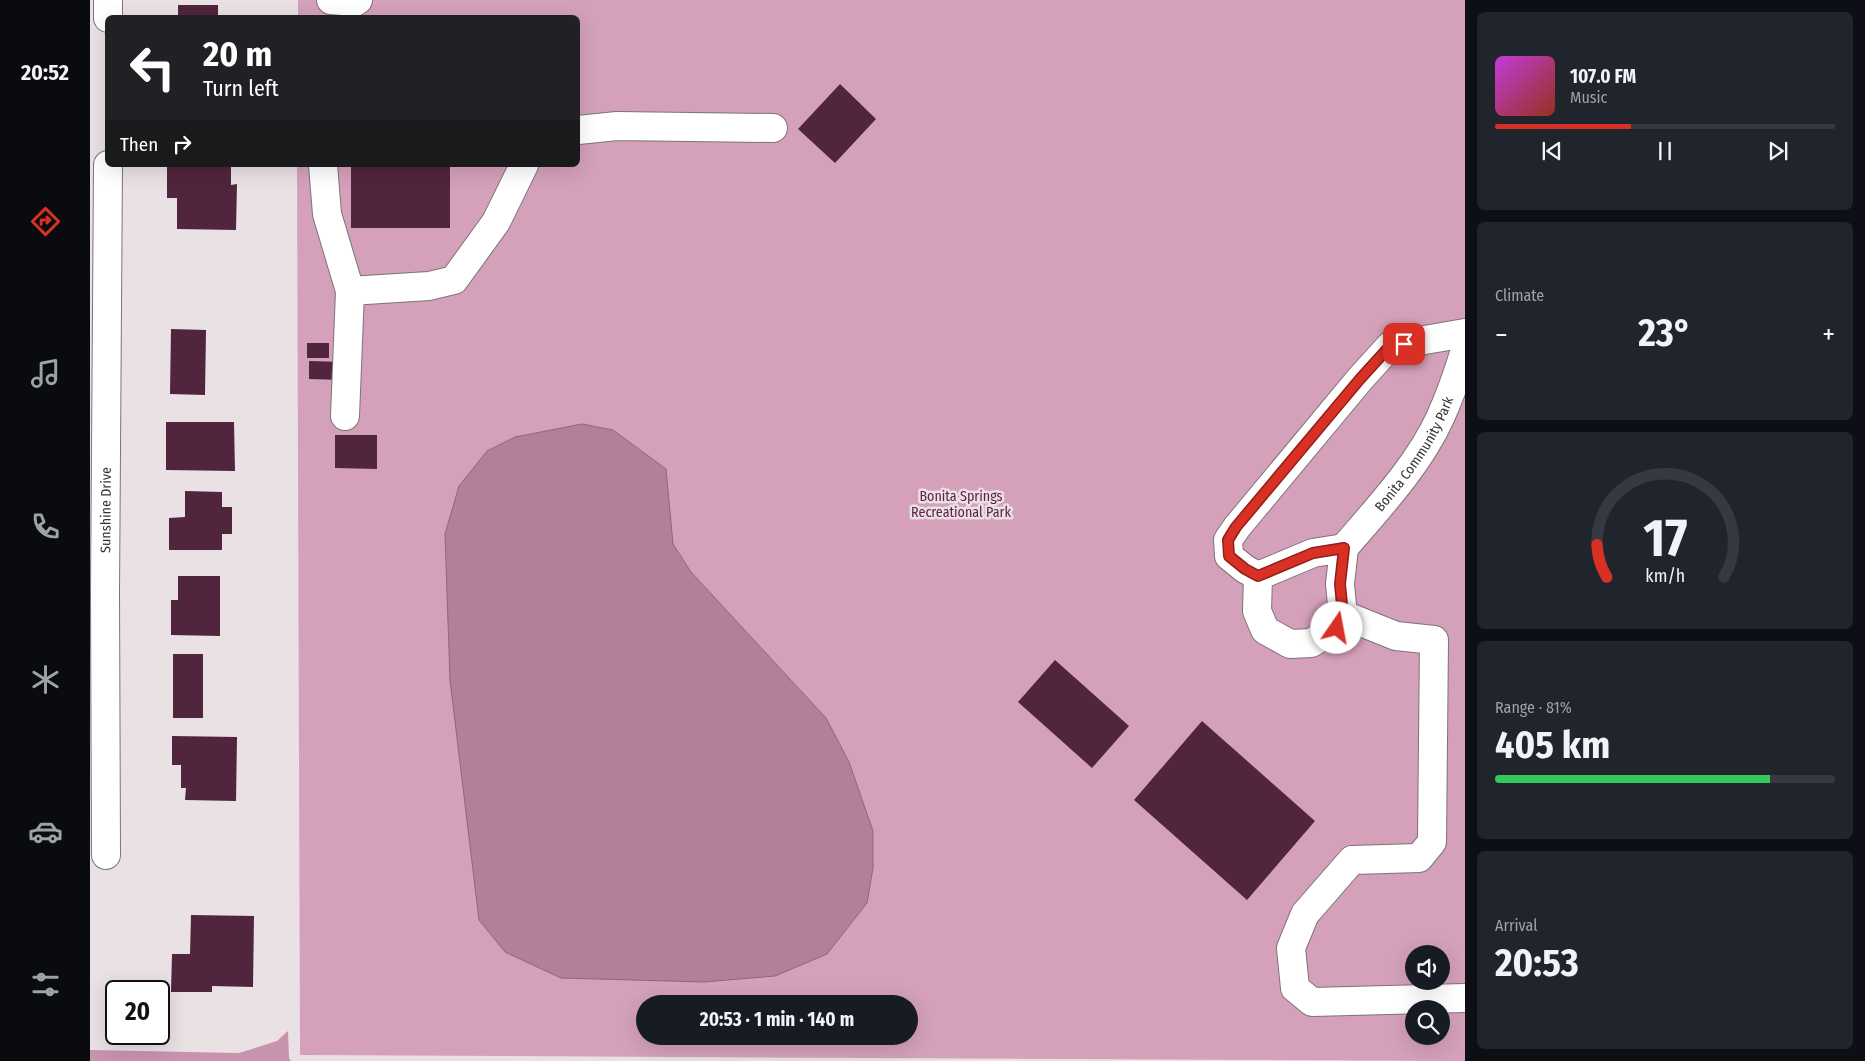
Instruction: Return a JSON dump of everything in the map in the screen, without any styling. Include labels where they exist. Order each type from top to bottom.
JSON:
[{"type":"street","points":[[108,0],[108,15]]},
{"type":"street","points":[[323,0],[323,15]]},
{"type":"street","points":[[331,0],[355,2],[358,0]]},
{"type":"street","points":[[580,130],[617,126],[773,128]]},
{"type":"street","name":"Sunshine Drive","points":[[106,856],[105,592],[108,167]]},
{"type":"street","points":[[322,167],[327,214],[350,291],[345,416]]},
{"type":"street","points":[[350,291],[429,286],[454,280],[496,222],[523,167]]},
{"type":"street","points":[[1258,576],[1245,569],[1229,556],[1228,540],[1236,527],[1360,379],[1390,346],[1465,333]]},
{"type":"street","name":"Bonita Community Park","points":[[1344,548],[1410,467],[1439,420],[1463,362]]},
{"type":"street","points":[[1344,548],[1340,584],[1342,605],[1337,628],[1312,643],[1290,644],[1265,630],[1257,611],[1258,576],[1313,553],[1344,548]]},
{"type":"street","points":[[1341,614],[1396,636],[1434,640],[1432,842],[1419,858],[1352,860],[1305,914],[1291,948],[1295,988],[1312,1002],[1465,998]]},
{"type":"green space","name":"Bonita Springs Recreational Park","points":[[298,0],[1465,0],[1465,1061],[300,1055],[297,167],[580,167],[580,15],[298,15]]},
{"type":"shaded area","points":[[582,424],[613,430],[666,469],[673,544],[691,572],[826,718],[849,762],[873,831],[873,868],[867,903],[827,954],[775,976],[704,982],[561,978],[505,952],[479,920],[450,680],[445,534],[459,486],[487,451],[515,437]]},
{"type":"shaded area","points":[[288,1031],[289,1058],[291,1061],[90,1061],[90,1050],[239,1053],[277,1041]]},
{"type":"building","points":[[178,5],[218,5],[218,15],[178,15]]},
{"type":"building","points":[[840,84],[876,119],[835,163],[798,129]]},
{"type":"building","points":[[167,167],[231,167],[231,185],[237,184],[236,230],[177,229],[177,198],[167,198]]},
{"type":"building","points":[[351,167],[450,167],[450,228],[351,228]]},
{"type":"building","points":[[171,329],[206,330],[205,395],[170,394]]},
{"type":"building","points":[[307,343],[329,343],[329,358],[307,358]]},
{"type":"building","points":[[309,361],[343,362],[343,380],[309,379]]},
{"type":"building","points":[[166,422],[234,422],[235,471],[166,470]]},
{"type":"building","points":[[335,435],[377,435],[377,469],[335,468]]},
{"type":"building","points":[[185,491],[222,492],[222,507],[232,507],[232,534],[222,534],[222,550],[169,550],[169,518],[185,517]]},
{"type":"building","points":[[178,576],[220,576],[220,636],[171,635],[171,600],[178,600]]},
{"type":"building","points":[[173,654],[203,654],[203,718],[173,718]]},
{"type":"building","points":[[1055,660],[1129,726],[1092,768],[1018,702]]},
{"type":"building","points":[[1202,721],[1315,821],[1247,900],[1134,800]]},
{"type":"building","points":[[172,736],[237,737],[236,801],[185,800],[186,788],[181,788],[181,765],[172,765]]},
{"type":"building","points":[[191,915],[254,916],[253,987],[212,986],[212,992],[171,992],[172,954],[190,954]]},
{"type":"route","points":[[1337,628],[1342,605],[1340,584],[1344,548],[1313,553],[1258,576],[1245,569],[1229,556],[1228,540],[1236,527],[1360,379],[1390,346],[1404,344]]}]
